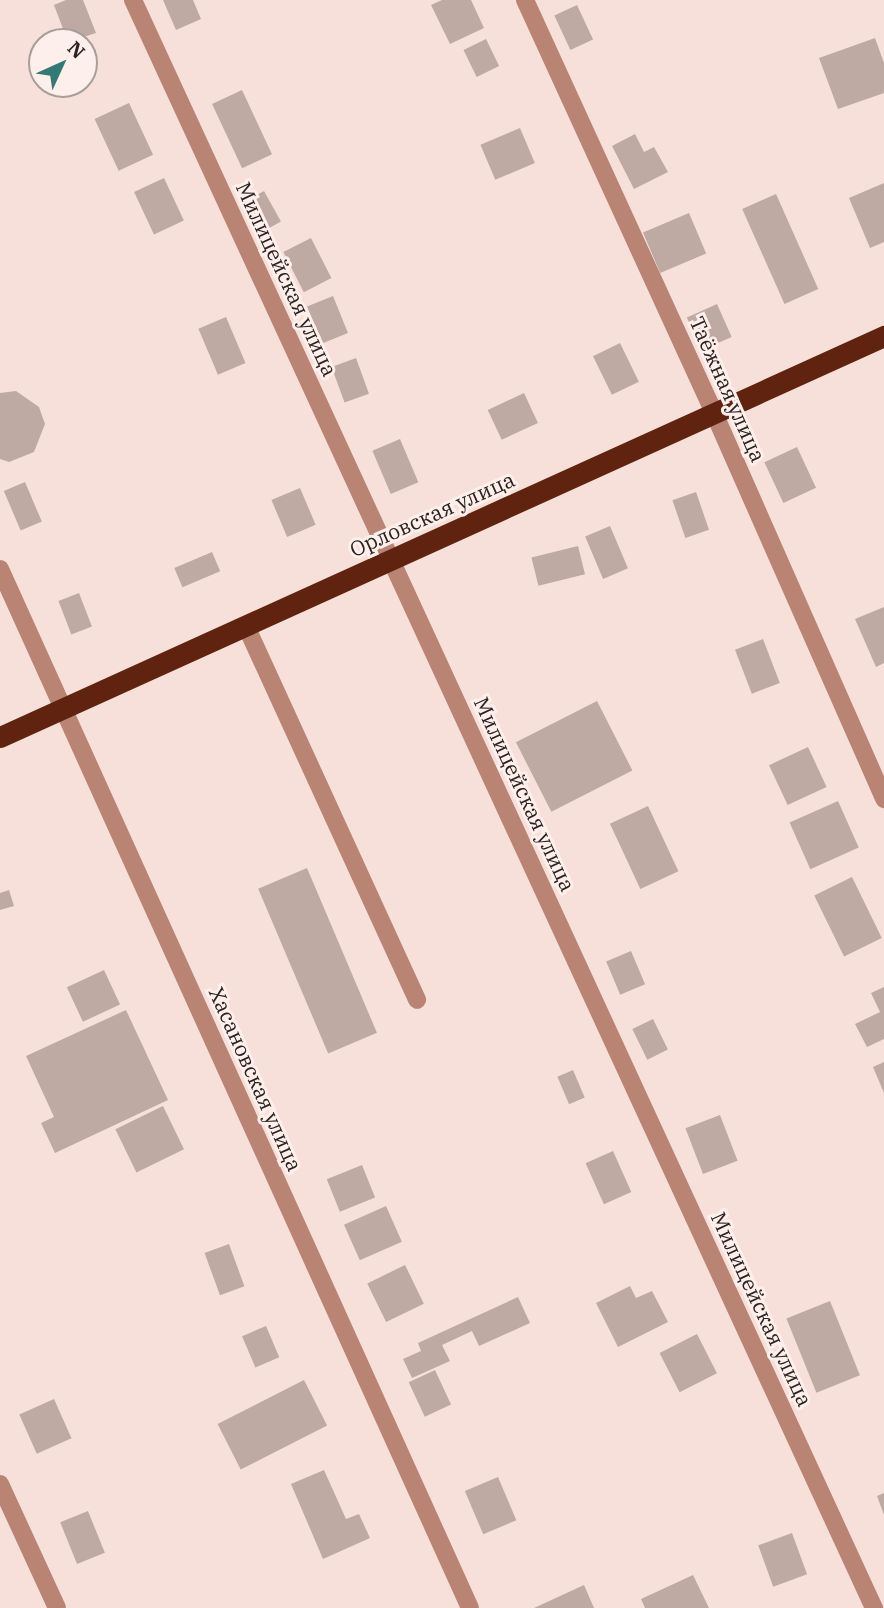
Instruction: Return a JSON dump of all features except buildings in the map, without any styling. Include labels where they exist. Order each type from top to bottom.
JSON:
[{"type":"highway","name":"Орловская улица","points":[[0,737],[884,336]]},
{"type":"street","name":"Милицейская улица","points":[[133,0],[875,1606]]},
{"type":"street","name":"Таёжная улица","points":[[525,0],[714,413],[884,799]]},
{"type":"street","name":"Хасановская улица","points":[[0,569],[470,1608]]},
{"type":"street","points":[[246,626],[416,1000]]},
{"type":"street","points":[[0,1484],[57,1608]]}]
